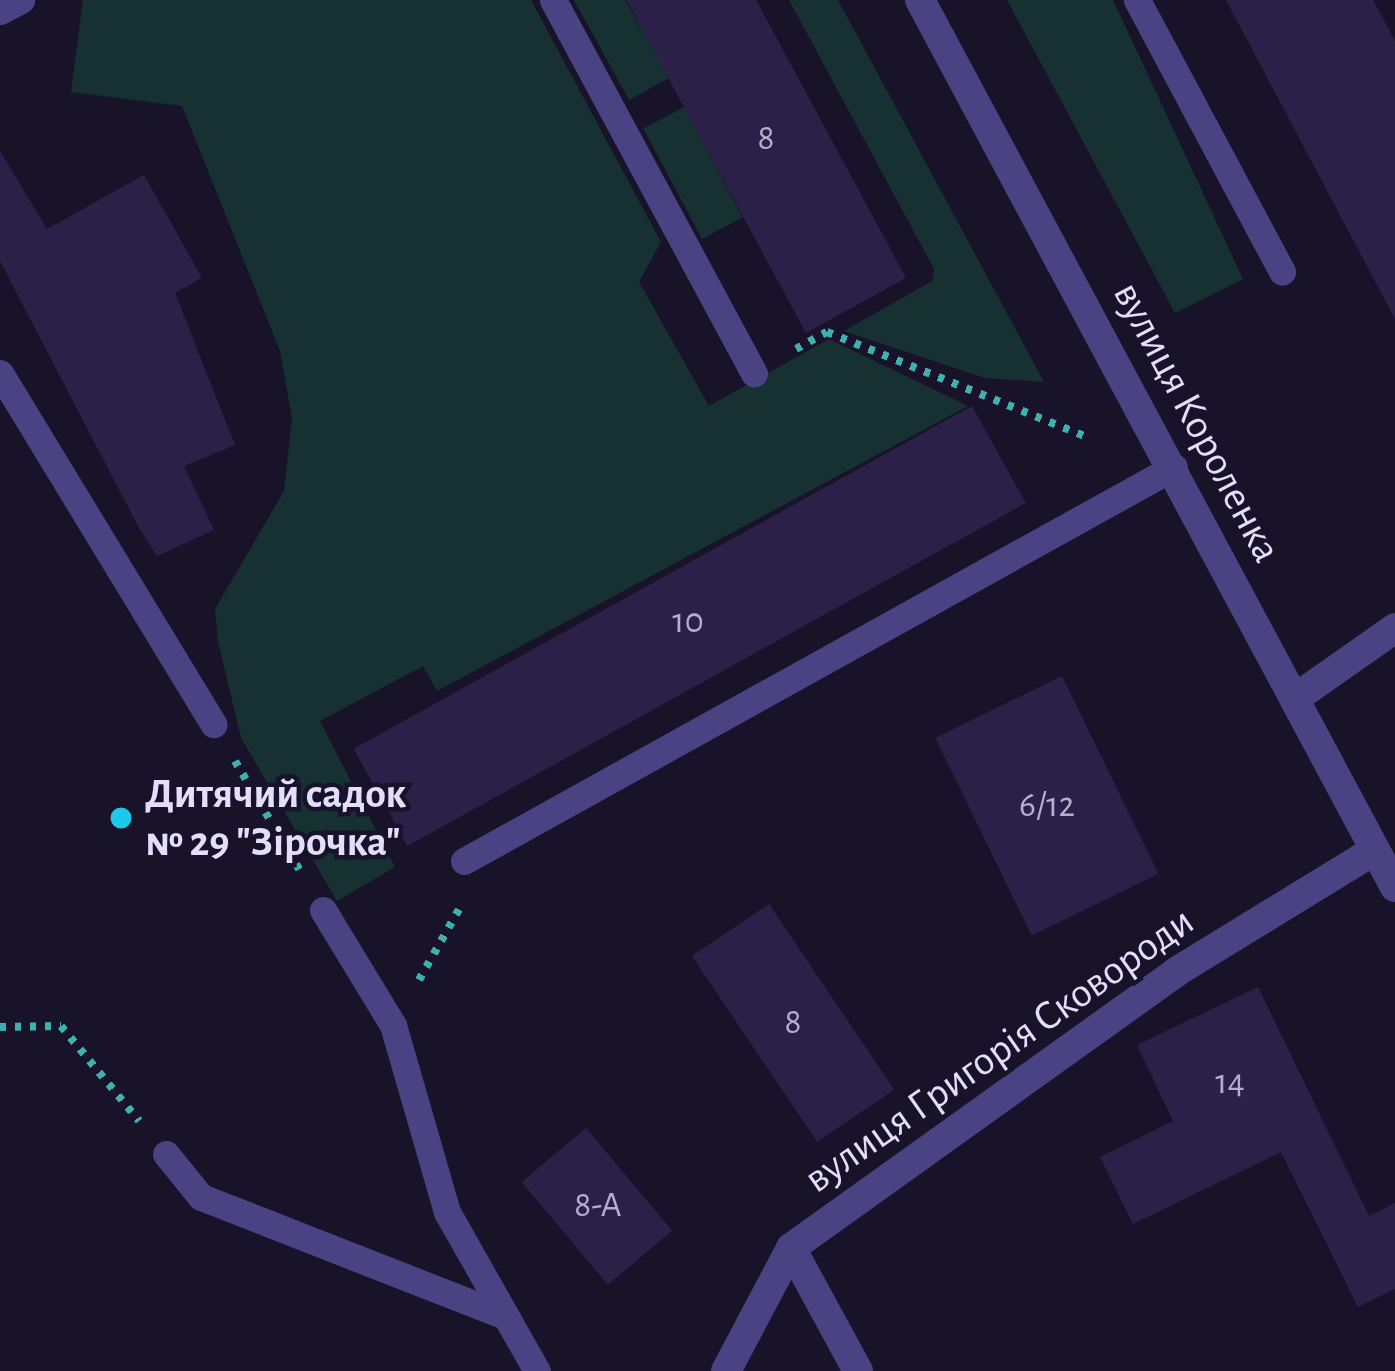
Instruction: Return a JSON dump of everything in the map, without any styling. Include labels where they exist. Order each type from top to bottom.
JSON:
[{"type":"street","name":"вулиця Короленка","points":[[920,0],[1395,887]]},
{"type":"street","points":[[1297,697],[1395,628]]},
{"type":"street","name":"вулиця Григорія Сковороди","points":[[727,1371],[791,1248],[1176,972],[1375,850]]},
{"type":"street","points":[[791,1248],[858,1371]]},
{"type":"lane","points":[[0,11],[21,0]]},
{"type":"lane","points":[[553,0],[754,373]]},
{"type":"lane","points":[[1137,0],[1282,272]]},
{"type":"lane","points":[[0,373],[213,724]]},
{"type":"lane","points":[[464,860],[1174,467]]},
{"type":"lane","points":[[322,910],[393,1025],[447,1212],[499,1313],[537,1371]]},
{"type":"lane","points":[[166,1154],[201,1197],[499,1313]]},
{"type":"path","points":[[754,373],[827,332],[1087,437]]},
{"type":"path","points":[[213,724],[322,910]]},
{"type":"path","points":[[393,1025],[475,880],[464,860]]},
{"type":"path","points":[[0,1027],[62,1027],[166,1154]]},
{"type":"green space","points":[[83,0],[531,0],[661,242],[639,282],[709,406],[829,339],[968,406],[437,691],[423,666],[320,721],[395,867],[337,901],[241,738],[218,641],[215,609],[284,491],[292,418],[280,351],[182,106],[71,92]]},
{"type":"green space","points":[[574,0],[625,0],[669,78],[629,100]]},
{"type":"green space","points":[[789,0],[838,0],[1044,382],[985,378],[844,331],[932,281],[934,269]]},
{"type":"green space","points":[[1007,0],[1113,0],[1243,279],[1175,313]]},
{"type":"green space","points":[[684,107],[743,217],[702,239],[643,129]]},
{"type":"building","points":[[626,0],[756,0],[906,278],[806,333]]},
{"type":"building","points":[[1226,0],[1373,0],[1395,41],[1395,319]]},
{"type":"building","points":[[0,151],[47,229],[144,175],[202,278],[175,293],[235,445],[184,466],[214,530],[157,556],[138,526],[0,261]]},
{"type":"building","points":[[972,406],[1026,503],[407,846],[354,749]]},
{"type":"building","points":[[1062,676],[1158,874],[1032,936],[935,738]]},
{"type":"building","points":[[769,904],[894,1090],[817,1142],[692,956]]},
{"type":"building","points":[[1258,987],[1369,1216],[1395,1203],[1395,1289],[1358,1307],[1281,1152],[1133,1224],[1100,1157],[1173,1121],[1137,1045]]},
{"type":"building","points":[[586,1128],[672,1231],[608,1285],[522,1182]]},
{"type":"place","name":"Дитячий садок № 29 \"Зірочка\"","points":[[121,818]]}]
